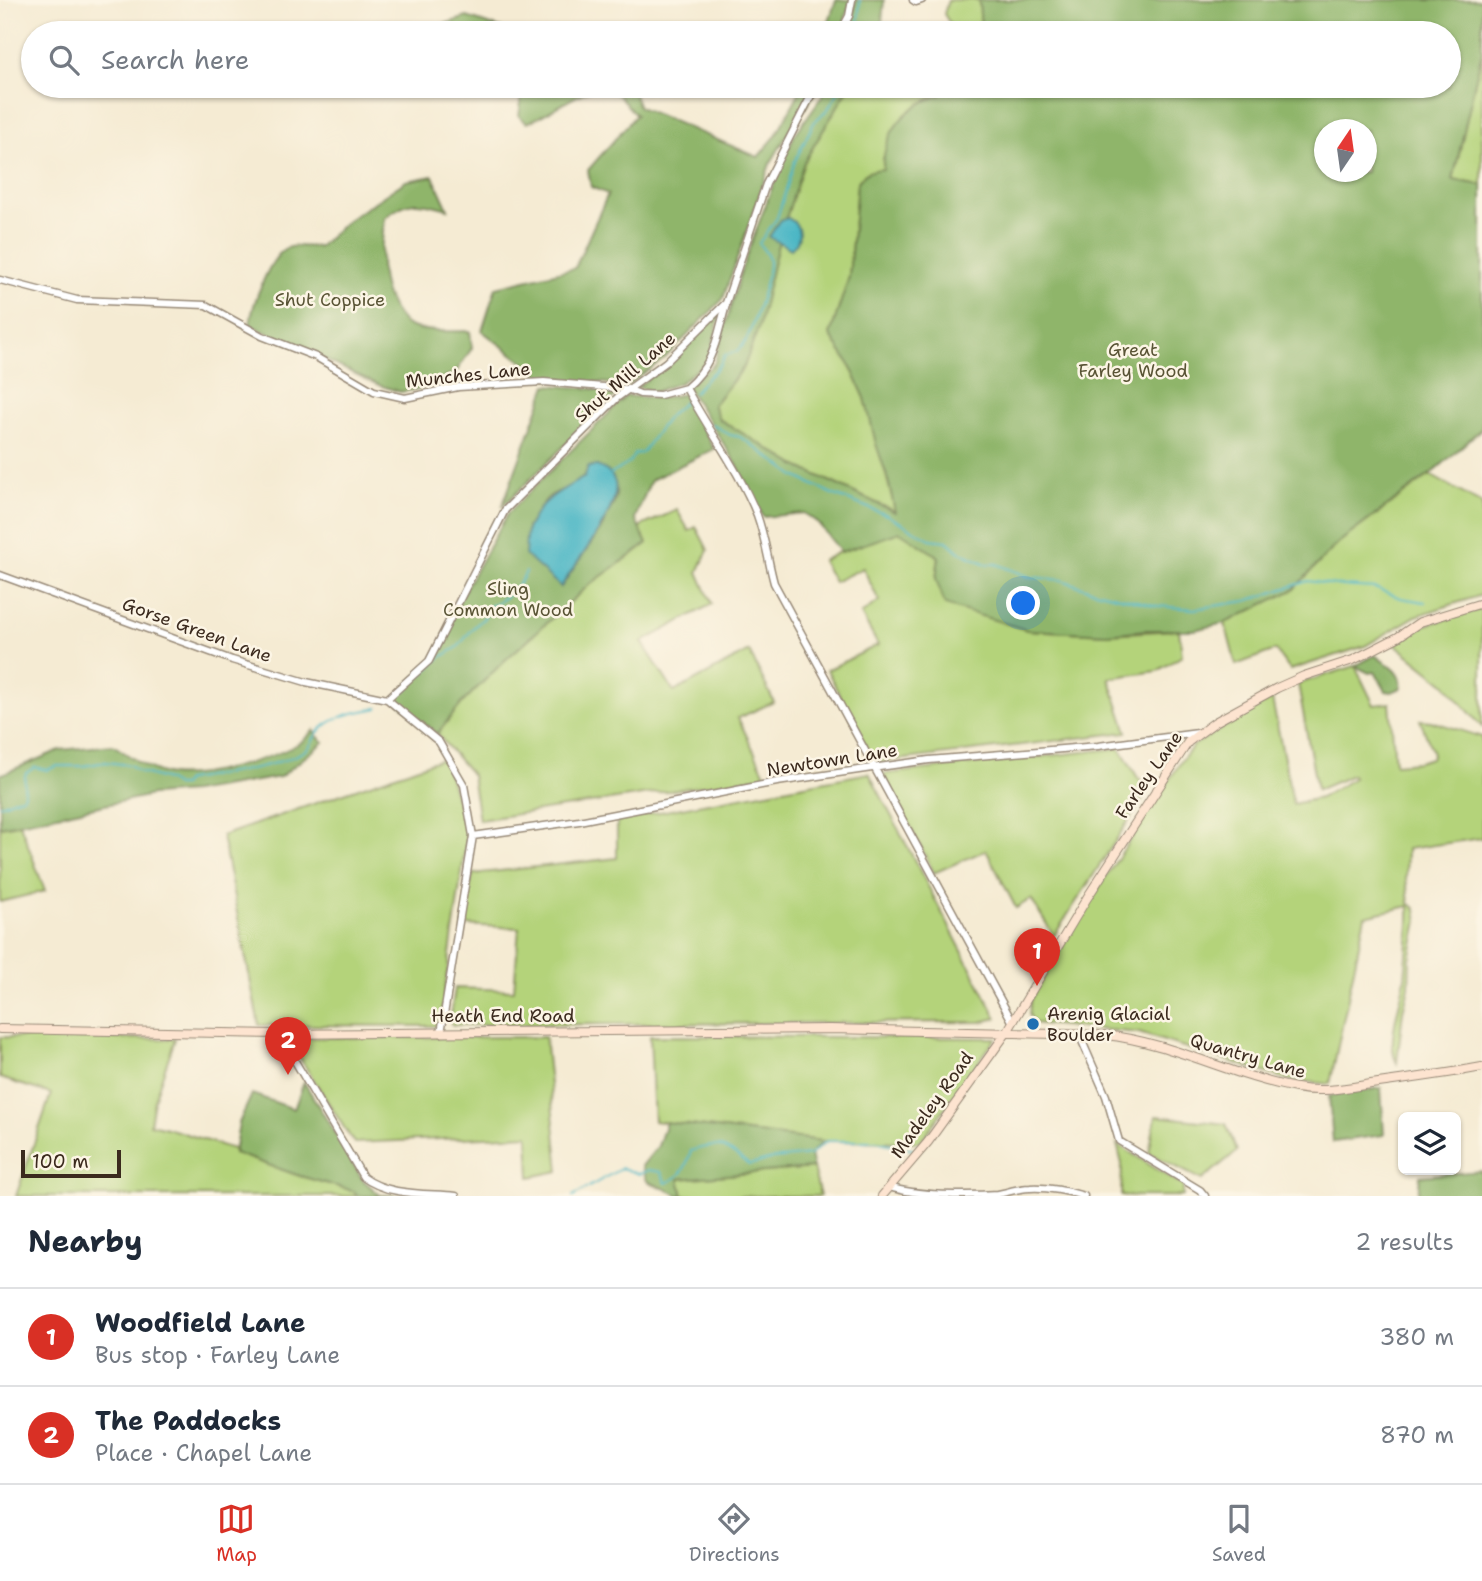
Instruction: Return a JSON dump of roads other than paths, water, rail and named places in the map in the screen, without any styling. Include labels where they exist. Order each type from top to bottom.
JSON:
[{"type":"street","points":[[846,21],[852,0]]},
{"type":"street","points":[[913,0],[922,0]]},
{"type":"street","name":"Shut Mill Lane","points":[[387,699],[429,661],[505,510],[627,389],[666,362],[726,303],[766,184],[810,98]]},
{"type":"street","name":"Munches Lane","points":[[0,280],[77,300],[206,305],[262,336],[316,357],[374,391],[405,398],[458,387],[544,382],[627,389],[640,394],[660,395],[686,388]]},
{"type":"street","points":[[726,303],[710,362],[698,379],[686,388],[730,459],[757,517],[774,583],[820,665],[872,768],[1012,1021]]},
{"type":"street","name":"Gorse Green Lane","points":[[0,575],[232,660],[306,682],[387,699]]},
{"type":"street","name":"Farley Lane","points":[[1007,1031],[1166,773],[1188,742],[1198,733],[1277,688],[1363,655],[1420,622],[1482,603]]},
{"type":"street","points":[[387,699],[439,742],[464,785],[472,836],[441,1033]]},
{"type":"street","name":"Newtown Lane","points":[[472,836],[579,821],[777,782],[872,768],[929,760],[1098,746],[1198,733]]},
{"type":"street","name":"Heath End Road","points":[[0,1029],[279,1034],[830,1029],[1007,1031]]},
{"type":"street","name":"Quantry Lane","points":[[1007,1031],[1130,1038],[1272,1082],[1313,1090],[1482,1067]]},
{"type":"street","name":"Madeley Road","points":[[882,1196],[929,1142],[1007,1031]]},
{"type":"street","points":[[279,1034],[363,1177],[391,1192],[456,1196]]},
{"type":"street","points":[[1079,1034],[1106,1096],[1119,1141],[1205,1196]]},
{"type":"street","points":[[890,1187],[901,1193],[923,1195],[996,1194],[1029,1188],[1068,1191],[1084,1196]]},
{"type":"water","points":[[788,218],[796,225],[799,233],[791,249],[769,237],[779,221]]},
{"type":"water","points":[[597,466],[609,473],[614,480],[612,504],[561,587],[525,555],[527,530],[545,503],[585,477],[588,467]]},
{"type":"waterway","points":[[858,21],[860,0]]},
{"type":"waterway","points":[[694,393],[719,366],[725,355],[741,347],[751,330],[769,262],[759,243],[777,218],[795,161],[814,122],[828,109],[835,98]]},
{"type":"waterway","points":[[611,474],[629,463],[635,454],[642,453],[668,417],[687,399]]},
{"type":"waterway","points":[[712,424],[730,435],[740,437],[795,476],[832,494],[887,515],[930,539],[947,541],[958,551],[986,564],[996,564],[1030,577],[1062,580],[1158,606],[1194,609],[1246,601],[1308,581],[1374,588],[1401,598],[1425,602]]},
{"type":"waterway","points":[[395,699],[438,659],[458,647],[484,618],[489,607],[510,592],[526,572]]},
{"type":"waterway","points":[[0,805],[23,797],[26,773],[35,767],[47,770],[57,766],[83,766],[105,762],[130,765],[140,772],[182,786],[187,780],[282,761],[307,749],[319,731],[332,721],[378,708]]},
{"type":"waterway","points":[[573,1196],[622,1168],[639,1174],[649,1170],[661,1172],[666,1183],[683,1171],[691,1151],[709,1146],[728,1150],[749,1165],[810,1155],[827,1141],[876,1141],[914,1150]]},
{"type":"place","name":"Woodfield Lane","points":[[1037,986]]},
{"type":"place","name":"Arenig Glacial Boulder","points":[[1033,1024]]},
{"type":"place","name":"The Paddocks","points":[[288,1075]]},
{"type":"park label","name":"Shut Coppice","points":[[330,300]]},
{"type":"park label","name":"Great Farley Wood","points":[[1133,360]]},
{"type":"park label","name":"Sling Common Wood","points":[[508,599]]}]
